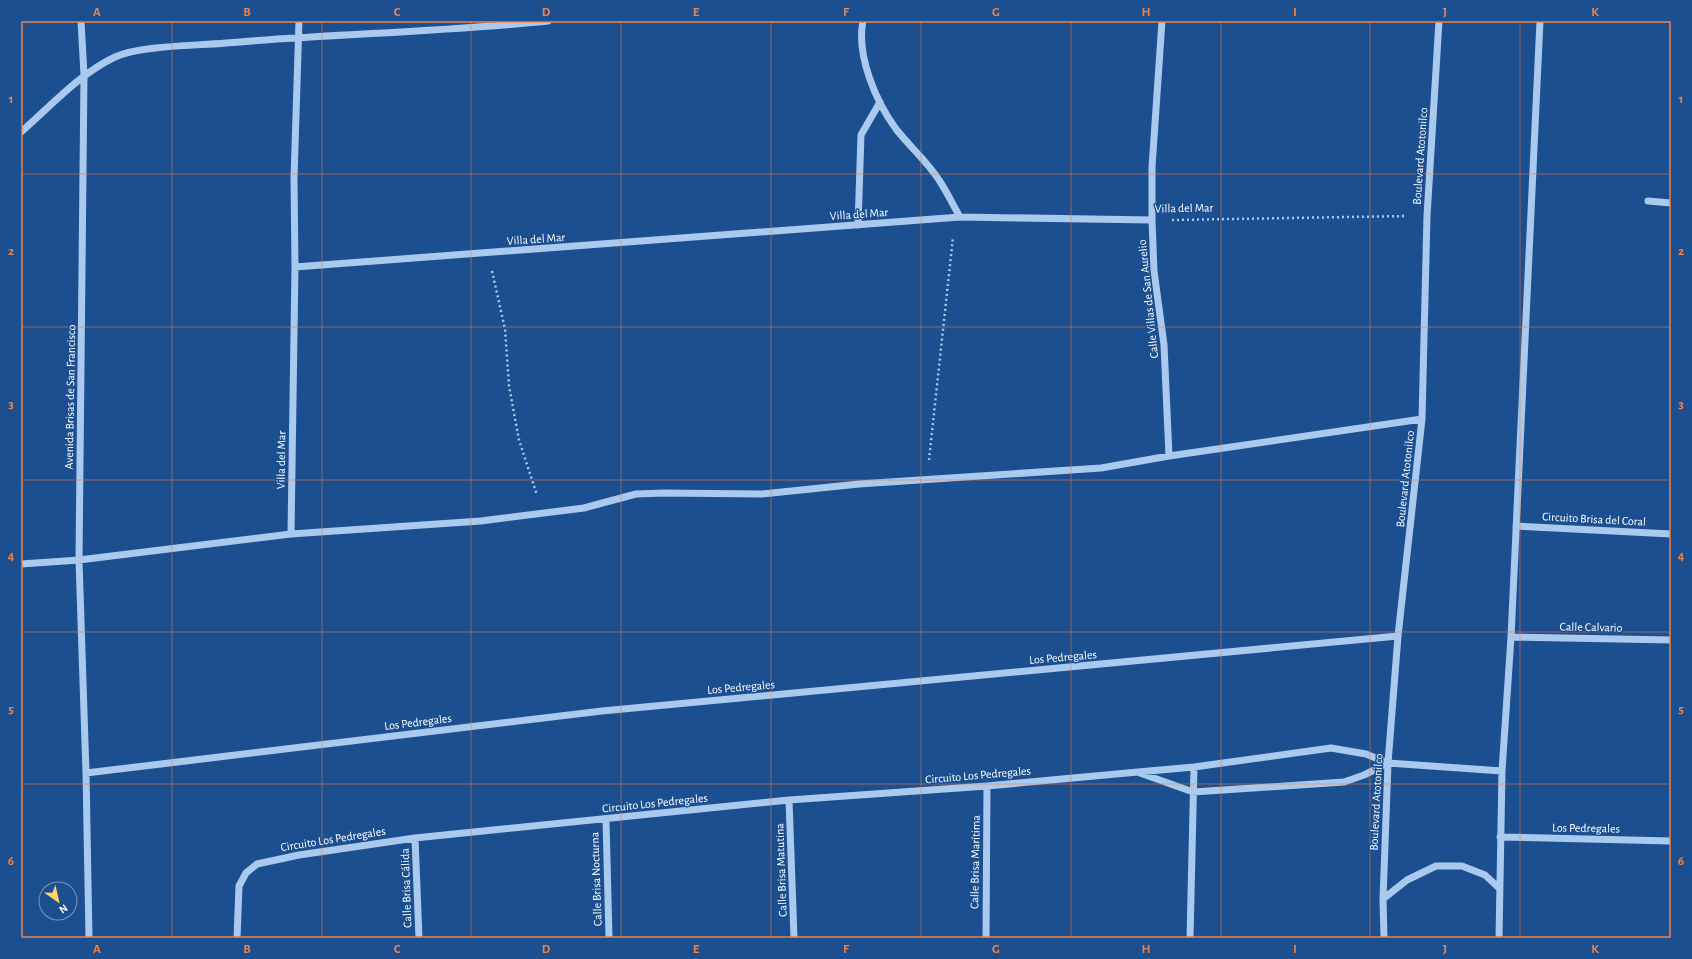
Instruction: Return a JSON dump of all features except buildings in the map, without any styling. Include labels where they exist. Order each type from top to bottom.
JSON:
[{"type":"street","name":"Avenida Brisas de San Francisco","points":[[81,21],[84,75],[79,560],[86,773],[89,938]]},
{"type":"street","name":"Villa del Mar","points":[[291,534],[294,178],[300,37],[299,21]]},
{"type":"street","points":[[21,132],[84,75],[116,57],[143,50],[300,37],[548,21]]},
{"type":"street","points":[[863,21],[861,33],[865,64],[880,102],[896,129],[923,158],[939,180],[960,218]]},
{"type":"street","name":"Calle Villas de San Aurelio","points":[[1162,21],[1152,167],[1152,220],[1154,271],[1164,345],[1169,456]]},
{"type":"street","name":"Boulevard Atotonilco","points":[[1384,938],[1383,899],[1388,763],[1398,636],[1422,419],[1427,216],[1440,21]]},
{"type":"street","points":[[1499,938],[1502,771],[1511,637],[1540,21]]},
{"type":"street","points":[[858,225],[861,136],[880,102]]},
{"type":"street","points":[[1648,201],[1671,203]]},
{"type":"street","name":"Villa del Mar","points":[[294,267],[960,218],[1152,220]]},
{"type":"street","points":[[21,564],[79,560],[291,534],[481,521],[584,508],[636,494],[762,494],[859,484],[1101,468],[1169,456],[1422,419]]},
{"type":"street","name":"Circuito Brisa del Coral","points":[[1516,526],[1671,534]]},
{"type":"street","name":"Los Pedregales","points":[[86,773],[602,711],[1398,636]]},
{"type":"street","name":"Calle Calvario","points":[[1511,637],[1671,640]]},
{"type":"street","name":"Circuito Los Pedregales","points":[[237,938],[240,886],[246,873],[256,864],[299,854],[415,838],[606,820],[789,800],[987,786],[1194,767],[1331,748],[1366,754],[1388,763],[1502,771]]},
{"type":"street","name":"Circuito Los Pedregales","points":[[1138,772],[1193,792],[1344,782],[1364,776],[1388,763]]},
{"type":"street","points":[[1190,938],[1194,767]]},
{"type":"street","name":"Calle Brisa Marítima","points":[[986,938],[987,786]]},
{"type":"street","name":"Calle Brisa Matutina","points":[[789,800],[794,938]]},
{"type":"street","name":"Calle Brisa Nocturna","points":[[606,820],[609,938]]},
{"type":"street","name":"Los Pedregales","points":[[1500,837],[1671,841]]},
{"type":"street","name":"Calle Brisa Cálida","points":[[415,838],[419,938]]},
{"type":"street","points":[[1383,899],[1407,880],[1436,866],[1462,866],[1485,874],[1499,888]]},
{"type":"path","name":"Villa del Mar","points":[[1152,220],[1427,216]]},
{"type":"path","points":[[927,479],[953,234],[960,218]]},
{"type":"path","points":[[488,253],[505,329],[509,386],[519,440],[535,487],[541,513]]}]
